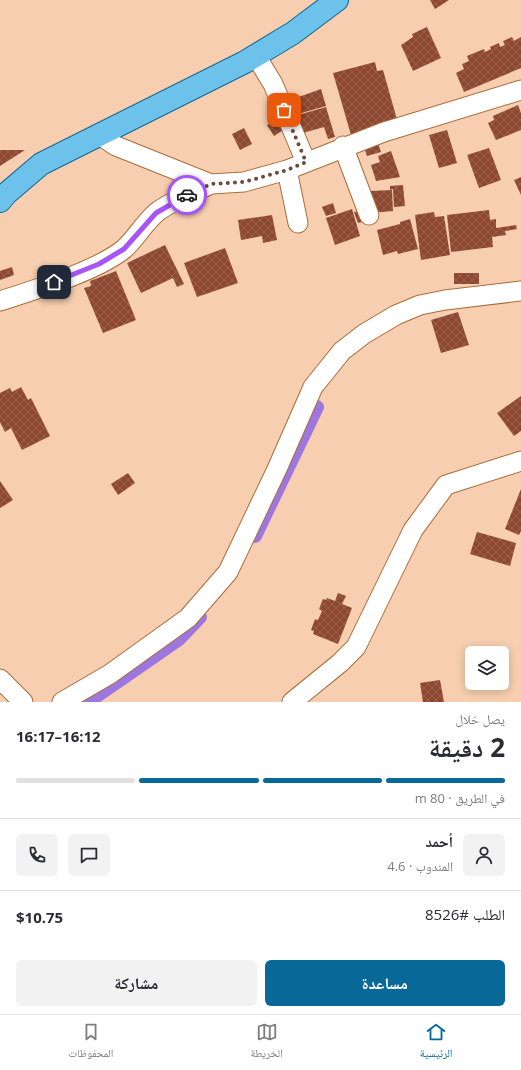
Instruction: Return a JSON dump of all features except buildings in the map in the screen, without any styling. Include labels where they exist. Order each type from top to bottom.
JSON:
[{"type":"main road","points":[[0,201],[41,164],[98,134],[180,96],[256,56],[337,0]]},
{"type":"street","points":[[256,56],[273,84],[306,162]]},
{"type":"street","points":[[0,301],[28,293],[99,264],[124,249],[156,213],[177,200],[211,184],[244,182],[287,170],[343,146],[521,90]]},
{"type":"street","points":[[98,134],[116,146],[211,184]]},
{"type":"street","points":[[343,146],[369,215]]},
{"type":"street","points":[[287,170],[298,223]]},
{"type":"street","points":[[62,702],[110,674],[188,618],[228,572],[313,387],[342,351],[364,334],[396,315],[420,305],[445,300],[521,291]]},
{"type":"street","points":[[292,702],[340,663],[356,647],[413,530],[446,485],[521,460]]},
{"type":"street","points":[[0,679],[23,702]]},
{"type":"waterway","points":[[255,536],[317,407]]},
{"type":"waterway","points":[[88,702],[179,639],[200,617]]},
{"type":"way so far","points":[[187,195],[211,184],[244,182],[287,170],[306,162],[284,110]]},
{"type":"route","points":[[54,282],[99,264],[124,249],[156,213],[187,195]]}]
